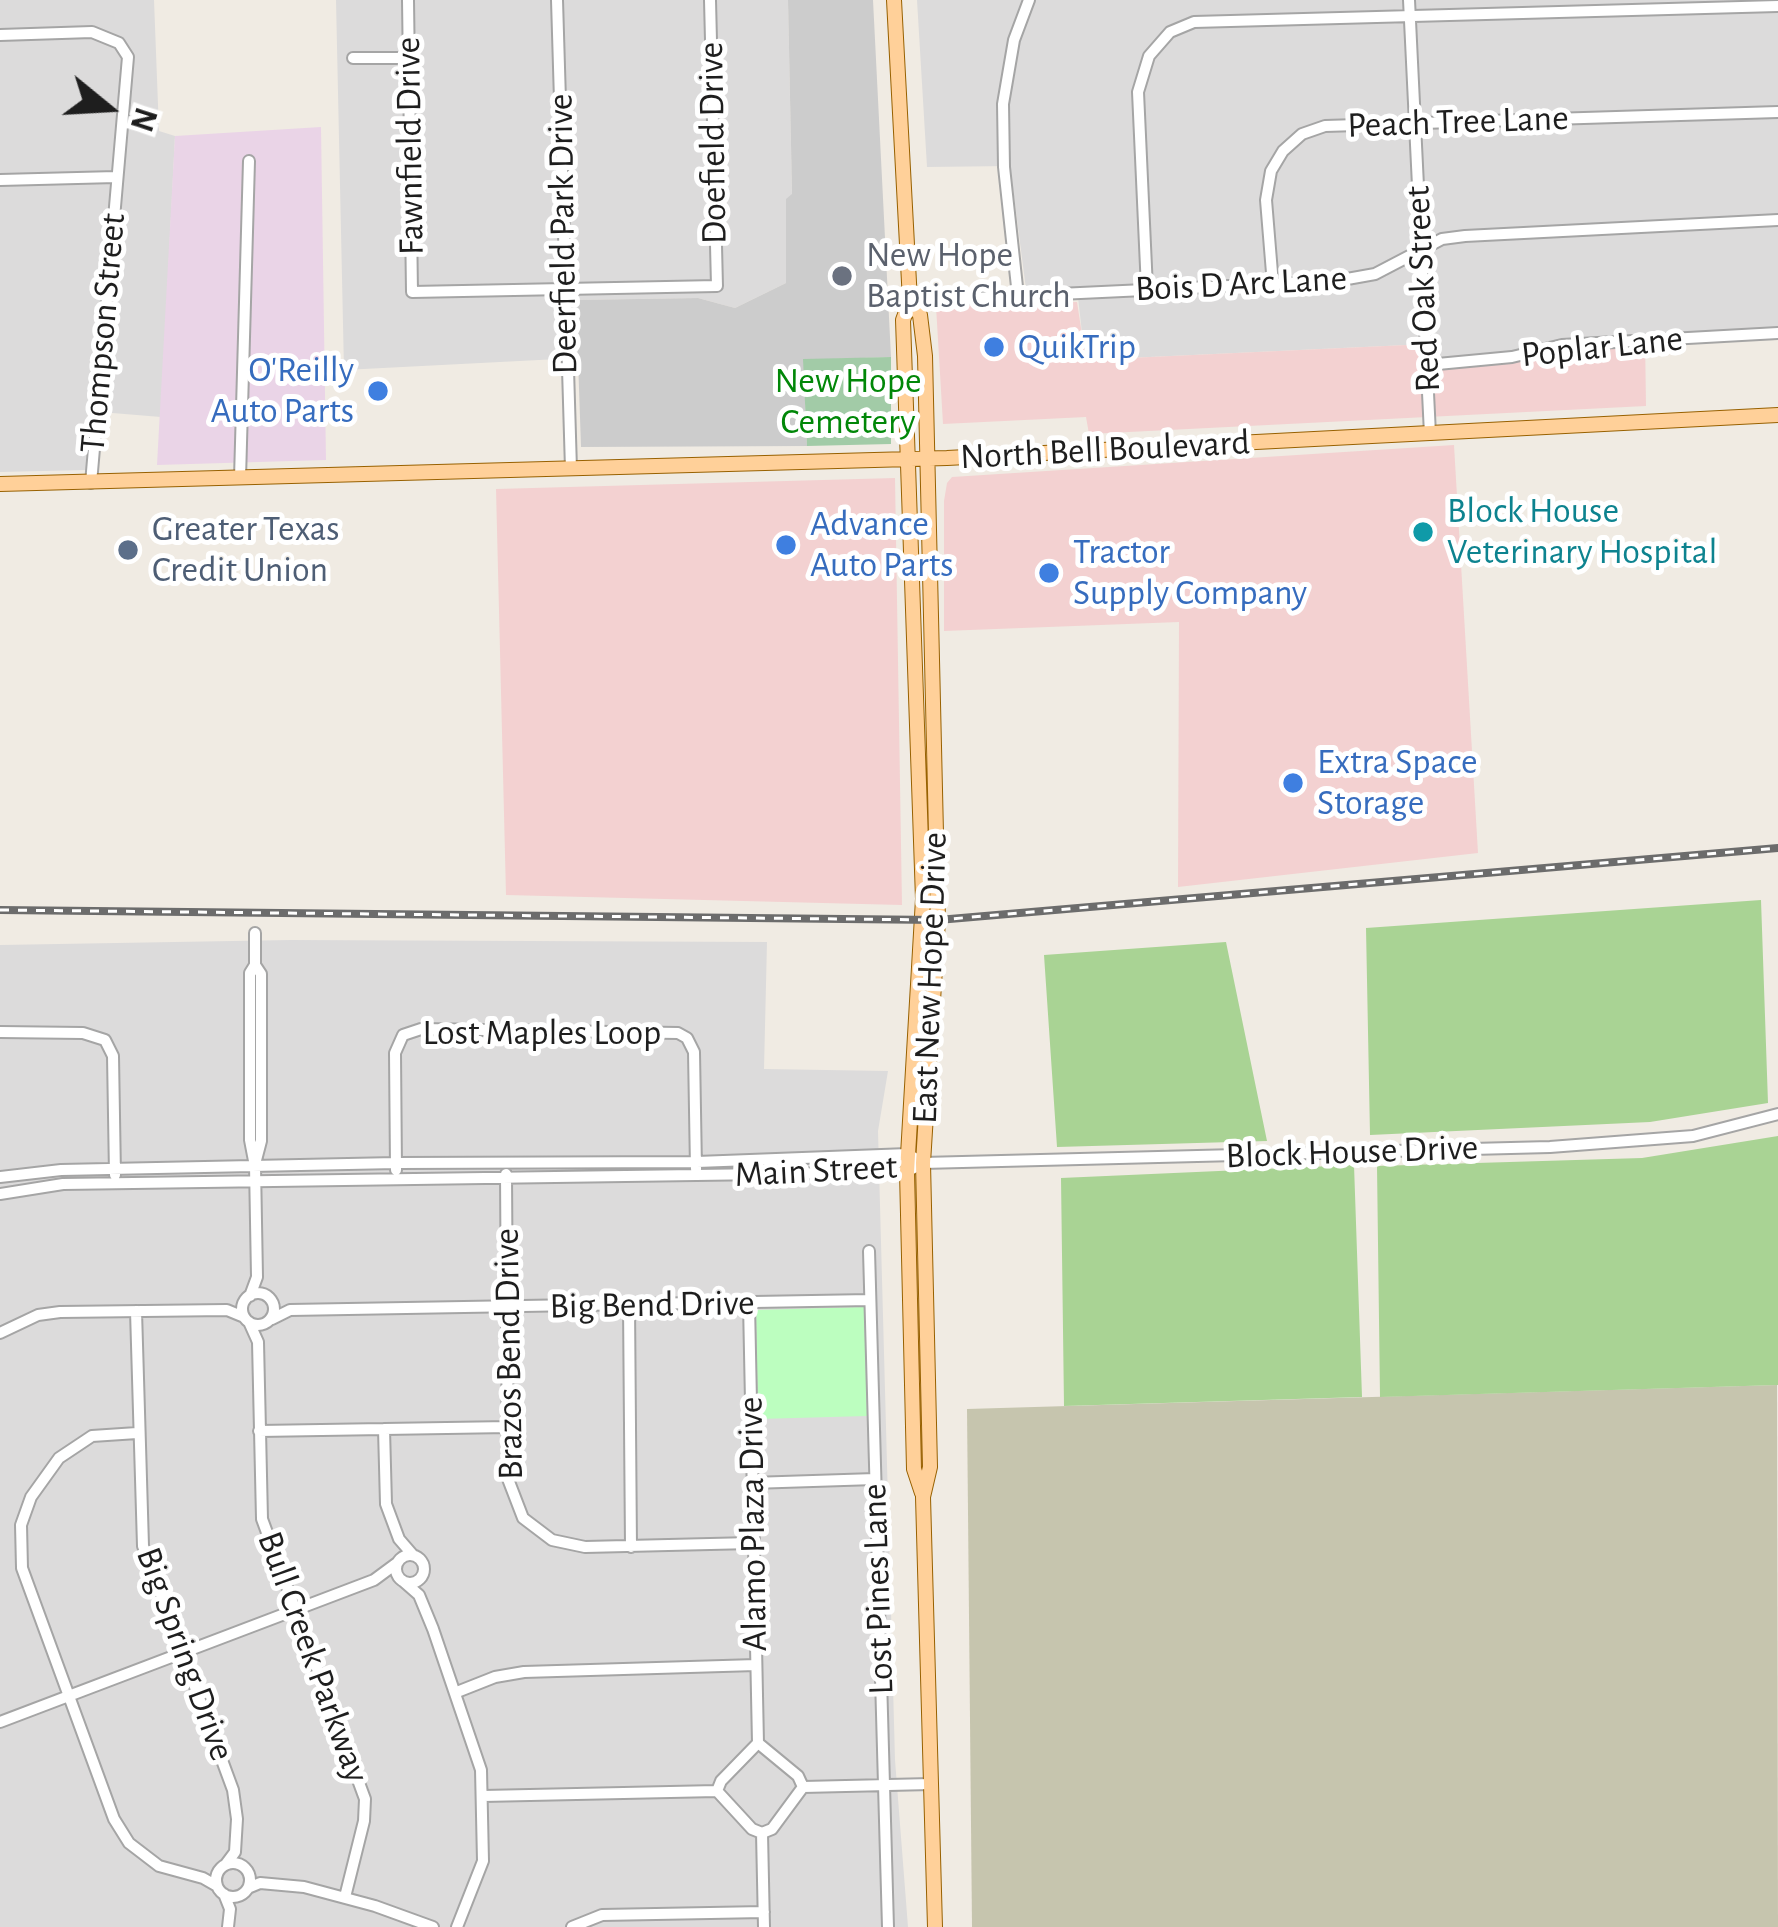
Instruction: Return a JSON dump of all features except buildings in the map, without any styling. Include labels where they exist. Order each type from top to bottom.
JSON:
[{"type":"main road","points":[[894,0],[910,301]]},
{"type":"main road","name":"East New Hope Drive","points":[[910,301],[920,316],[923,336],[930,458],[938,920],[922,1163],[930,1467],[923,1498],[935,1927]]},
{"type":"main road","name":"East New Hope Drive","points":[[910,301],[903,320],[923,898],[907,1172],[914,1468],[923,1498]]},
{"type":"main road","name":"North Bell Boulevard","points":[[0,484],[911,459],[1778,415]]},
{"type":"street","name":"Fawnfield Drive","points":[[408,0],[412,292],[565,290]]},
{"type":"street","name":"Deerfield Park Drive","points":[[557,0],[571,469]]},
{"type":"street","name":"Doefield Drive","points":[[565,290],[717,286],[710,0]]},
{"type":"street","points":[[1018,296],[1004,167],[1003,104],[1014,40],[1030,0]]},
{"type":"street","name":"Red Oak Street","points":[[1408,0],[1430,434]]},
{"type":"street","points":[[1148,289],[1138,92],[1149,56],[1171,32],[1194,22],[1778,6]]},
{"type":"street","name":"Thompson Street","points":[[0,35],[92,32],[119,43],[128,57],[91,483]]},
{"type":"street","points":[[353,58],[407,58]]},
{"type":"street","name":"Peach Tree Lane","points":[[1273,284],[1266,200],[1271,171],[1282,151],[1302,134],[1324,126],[1778,112]]},
{"type":"street","points":[[240,478],[249,161]]},
{"type":"street","points":[[0,181],[116,177]]},
{"type":"street","name":"Bois D Arc Lane","points":[[910,301],[1358,279],[1442,239],[1778,220]]},
{"type":"street","name":"Poplar Lane","points":[[1427,365],[1512,357],[1562,345],[1778,333]]},
{"type":"street","points":[[247,1320],[248,1298],[257,1277],[250,1116],[250,973],[255,965],[255,933]]},
{"type":"street","name":"Lost Maples Loop","points":[[396,1179],[395,1053],[403,1035],[421,1029],[678,1033],[687,1038],[694,1052],[696,1176]]},
{"type":"street","points":[[0,1032],[83,1033],[105,1040],[112,1056],[115,1184]]},
{"type":"street","name":"Block House Drive","points":[[922,1163],[1657,1141],[1778,1114]]},
{"type":"street","name":"Main Street","points":[[0,1177],[115,1169],[697,1162],[908,1154],[922,1163],[907,1172],[63,1184],[0,1194]]},
{"type":"street","name":"Brazos Bend Drive","points":[[505,1165],[509,1486],[523,1518],[534,1530],[566,1545],[752,1544]]},
{"type":"street","name":"Lost Pines Lane","points":[[868,1251],[888,1927]]},
{"type":"street","points":[[0,1334],[38,1315],[136,1311],[227,1310],[259,1325],[270,1320],[270,1298],[257,1277]]},
{"type":"street","points":[[227,1310],[248,1298],[270,1298]]},
{"type":"street","name":"Big Bend Drive","points":[[270,1298],[290,1310]]},
{"type":"street","name":"Big Bend Drive","points":[[270,1320],[290,1310],[870,1300]]},
{"type":"street","name":"Alamo Plaza Drive","points":[[749,1304],[758,1743]]},
{"type":"street","points":[[628,1305],[632,1547]]},
{"type":"street","name":"Big Spring Drive","points":[[136,1311],[143,1546],[233,1790],[238,1820],[235,1852],[246,1870]]},
{"type":"street","name":"Bull Creek Parkway","points":[[247,1320],[258,1342],[262,1519],[365,1799],[345,1897]]},
{"type":"street","name":"Bull Creek Parkway","points":[[258,1342],[270,1320]]},
{"type":"street","points":[[259,1431],[508,1427]]},
{"type":"street","points":[[384,1429],[386,1504],[399,1539],[422,1562],[419,1595]]},
{"type":"street","points":[[137,1433],[92,1436],[70,1448],[40,1483],[21,1525],[19,1551],[26,1584],[68,1696],[115,1819],[129,1843],[159,1865],[203,1878],[221,1890],[304,1887],[433,1927]]},
{"type":"street","points":[[751,1483],[874,1479]]},
{"type":"street","points":[[399,1539],[401,1580],[419,1595],[476,1746],[483,1796],[483,1861],[457,1927]]},
{"type":"street","points":[[0,1722],[374,1580],[412,1554]]},
{"type":"street","points":[[374,1580],[417,1581],[423,1574]]},
{"type":"street","points":[[457,1691],[524,1672],[756,1665]]},
{"type":"street","points":[[717,1791],[758,1743],[798,1776],[803,1787]]},
{"type":"street","points":[[803,1787],[931,1784]]},
{"type":"street","points":[[762,1833],[772,1828],[803,1787]]},
{"type":"street","points":[[483,1796],[717,1791],[762,1833]]},
{"type":"street","points":[[762,1833],[764,1927]]},
{"type":"street","points":[[203,1878],[223,1867],[235,1852]]},
{"type":"street","points":[[223,1867],[246,1870],[249,1889]]},
{"type":"street","points":[[223,1867],[221,1890],[230,1909],[228,1927]]},
{"type":"street","points":[[230,1909],[249,1889]]},
{"type":"street","points":[[572,1927],[602,1916],[764,1912]]},
{"type":"shaded area","points":[[0,0],[154,0],[159,131],[175,136],[161,417],[88,411],[86,470],[0,472]]},
{"type":"shaded area","points":[[336,0],[788,0],[792,195],[786,200],[786,283],[735,308],[698,298],[577,300],[578,358],[344,370]]},
{"type":"shaded area","name":"New Hope Baptist Church","points":[[788,0],[873,0],[891,357],[804,360],[807,446],[581,447],[576,300],[698,298],[735,308],[786,283],[786,199],[792,194]]},
{"type":"shaded area","points":[[917,0],[1778,0],[1778,329],[1565,340],[1511,352],[1421,362],[1407,345],[1085,360],[1077,288],[1026,289],[1010,166],[927,167]]},
{"type":"shaded area","points":[[321,127],[326,460],[157,465],[175,136]]},
{"type":"shaded area","points":[[1077,302],[1086,360],[1407,345],[1420,347],[1422,361],[1511,352],[1565,340],[1645,336],[1646,406],[1089,434],[1086,417],[943,424],[936,306]]},
{"type":"shaded area","points":[[1454,445],[1478,853],[1178,887],[1179,622],[944,631],[944,501],[952,477]]},
{"type":"shaded area","points":[[895,478],[902,905],[506,895],[496,489]]},
{"type":"shaded area","points":[[291,940],[767,942],[764,1069],[888,1071],[878,1131],[895,1760],[908,1927],[0,1927],[0,945]]},
{"type":"shaded area","points":[[1777,1385],[1778,1927],[972,1927],[967,1409]]},
{"type":"green space","name":"New Hope Cemetery","points":[[891,357],[891,444],[807,446],[803,359]]},
{"type":"green space","points":[[1761,900],[1768,1103],[1650,1122],[1370,1135],[1366,928]]},
{"type":"green space","points":[[1226,942],[1267,1141],[1057,1147],[1044,955]]},
{"type":"green space","points":[[1778,1136],[1778,1385],[1380,1397],[1377,1166],[1642,1158]]},
{"type":"green space","points":[[1354,1165],[1362,1397],[1064,1406],[1061,1178]]},
{"type":"green space","points":[[864,1307],[867,1416],[758,1419],[756,1310]]},
{"type":"railway","points":[[0,910],[938,920],[1778,848]]},
{"type":"place","name":"New Hope Baptist Church","points":[[842,276]]},
{"type":"place","name":"QuikTrip","points":[[994,347]]},
{"type":"place","name":"O'Reilly Auto Parts","points":[[378,391]]},
{"type":"place","name":"Block House Veterinary Hospital","points":[[1423,532]]},
{"type":"place","name":"Advance Auto Parts","points":[[786,545]]},
{"type":"place","name":"Greater Texas Credit Union","points":[[128,550]]},
{"type":"place","name":"Tractor Supply Company","points":[[1049,573]]},
{"type":"place","name":"Extra Space Storage","points":[[1293,783]]}]
